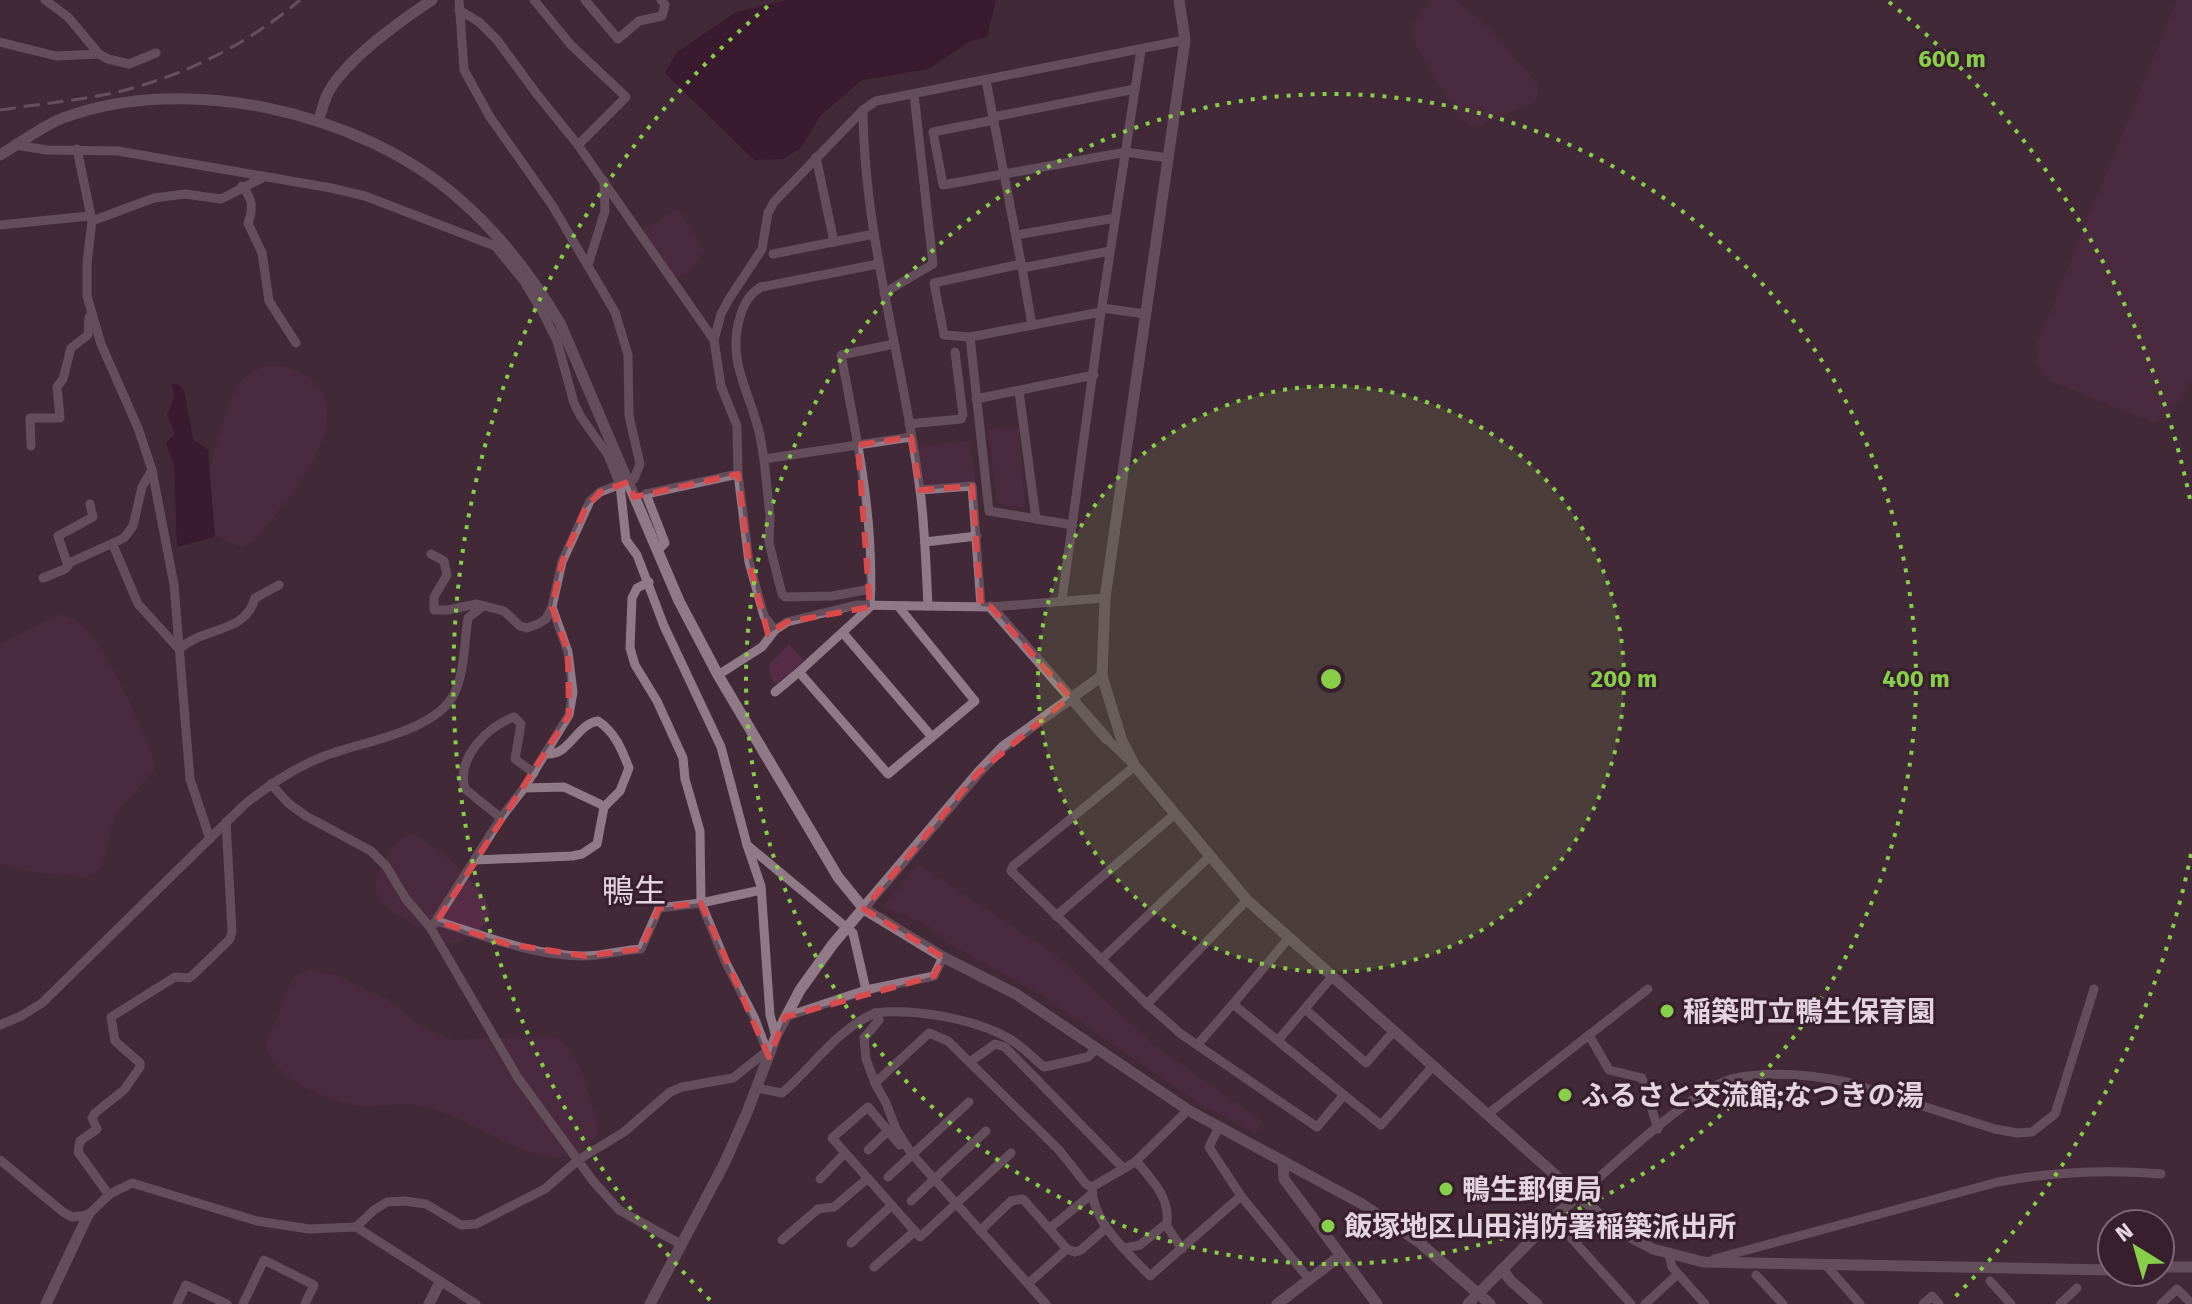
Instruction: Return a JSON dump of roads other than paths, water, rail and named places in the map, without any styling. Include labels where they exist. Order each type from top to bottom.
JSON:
[{"type":"street","points":[[45,0],[68,17],[99,54]]},
{"type":"street","points":[[318,121],[329,92],[345,71],[407,17],[432,0]]},
{"type":"street","points":[[534,0],[571,45],[626,97],[578,145]]},
{"type":"street","points":[[585,0],[618,39],[639,21],[662,16],[665,5],[661,0]]},
{"type":"street","points":[[1135,766],[1119,735],[1102,676],[1105,598],[1185,40],[1179,0]]},
{"type":"street","points":[[459,5],[497,40],[604,178],[714,340]]},
{"type":"street","points":[[431,554],[444,561],[447,575],[434,597],[434,610],[477,604],[492,606],[527,628],[546,619],[552,607],[562,562],[590,501],[600,492],[637,475],[640,464],[629,416],[628,355],[615,312],[552,205],[490,117],[464,70],[459,5]]},
{"type":"street","points":[[775,630],[764,616],[749,562],[738,474],[737,426],[719,377],[714,340],[721,314],[762,249],[768,213],[774,202],[863,110],[876,101],[1185,40]]},
{"type":"street","points":[[0,42],[56,56],[99,54],[129,64],[156,53]]},
{"type":"street","points":[[1062,600],[1141,50]]},
{"type":"street","points":[[986,80],[1032,325]]},
{"type":"street","points":[[1135,89],[933,132],[943,185],[1126,152],[1168,158]]},
{"type":"street","points":[[884,293],[933,264],[914,94]]},
{"type":"street","points":[[0,155],[61,119],[94,108],[152,100],[207,99],[274,108],[318,121],[414,166],[456,196],[501,239],[534,281],[560,323],[624,483],[623,533],[637,555],[721,747],[761,890],[770,1015],[776,1037]]},
{"type":"street","points":[[863,110],[863,139],[878,264],[920,490],[928,606]]},
{"type":"street","points":[[15,145],[47,150],[131,152],[293,179],[365,196],[495,246],[523,280],[543,313],[557,341],[574,403],[624,483],[677,597],[718,675],[838,877],[864,909],[943,957],[1016,994],[1188,1110],[1362,1204],[1409,1235],[1490,1304]]},
{"type":"street","points":[[77,149],[90,218],[87,296],[101,344],[138,428],[152,470],[174,585],[190,779],[210,839]]},
{"type":"street","points":[[816,157],[834,242]]},
{"type":"street","points":[[0,225],[90,218],[154,198],[185,194],[221,199],[266,176]]},
{"type":"street","points":[[588,265],[605,211],[604,178]]},
{"type":"street","points":[[242,186],[251,196],[248,223],[262,253],[269,301],[296,343]]},
{"type":"street","points":[[1016,235],[1115,218]]},
{"type":"street","points":[[773,254],[874,234]]},
{"type":"street","points":[[1110,251],[934,283],[944,335],[970,337],[1102,310],[1145,314]]},
{"type":"street","points":[[871,589],[832,596],[785,597],[782,594],[769,543],[770,516],[764,459],[758,427],[738,371],[735,339],[744,304],[761,287],[878,264]]},
{"type":"street","points":[[31,446],[30,418],[60,418],[57,387],[63,379],[71,348],[88,335],[87,320],[91,312]]},
{"type":"street","points":[[970,337],[989,511],[1073,525]]},
{"type":"street","points":[[775,692],[870,607],[871,548],[858,445],[841,355],[894,344]]},
{"type":"street","points":[[909,424],[961,419],[955,352]]},
{"type":"street","points":[[976,399],[1094,375]]},
{"type":"street","points":[[1019,391],[1036,519]]},
{"type":"street","points":[[764,459],[911,437]]},
{"type":"street","points":[[43,578],[124,538],[133,526],[142,487],[152,470]]},
{"type":"street","points":[[657,551],[665,543],[646,494],[738,474]]},
{"type":"street","points":[[920,490],[972,486],[986,606],[1135,766],[1247,900],[1617,1230],[1634,1241],[1703,1262],[2096,1270]]},
{"type":"street","points":[[68,566],[58,536],[93,517],[90,504]]},
{"type":"street","points":[[925,542],[977,536]]},
{"type":"street","points":[[113,545],[138,604],[179,649]]},
{"type":"street","points":[[649,582],[637,588],[632,598],[630,648],[635,665],[657,701],[683,758],[685,779],[700,831],[701,903],[768,1054]]},
{"type":"street","points":[[179,649],[191,639],[233,625],[246,617],[252,610],[255,598],[279,585]]},
{"type":"street","points":[[658,607],[677,597]]},
{"type":"street","points":[[718,675],[762,647],[775,630],[787,622],[856,605],[986,606],[1105,598]]},
{"type":"street","points":[[0,1025],[42,1003],[226,822],[271,784],[321,757],[426,722],[440,710],[454,694],[460,677],[468,618],[483,606]]},
{"type":"street","points":[[799,672],[888,774],[975,701],[898,606]]},
{"type":"street","points":[[434,924],[569,715],[573,703],[568,652],[552,607]]},
{"type":"street","points":[[843,633],[932,737]]},
{"type":"street","points":[[650,1304],[724,1164],[785,1017],[815,967],[1003,747],[1102,676]]},
{"type":"street","points":[[501,818],[465,789],[462,781],[471,750],[486,734],[514,717],[521,724],[515,759],[534,773]]},
{"type":"street","points":[[475,860],[582,854],[597,844],[604,807],[620,791],[629,768],[612,732],[598,721],[589,723],[557,754],[546,754]]},
{"type":"street","points":[[1107,739],[1119,735]]},
{"type":"street","points":[[1107,739],[1116,746],[1125,747]]},
{"type":"street","points":[[1135,766],[1013,866],[1011,871],[1181,1034],[1317,1127],[1344,1095]]},
{"type":"street","points":[[271,784],[288,803],[306,816],[371,851],[386,866],[406,899],[434,924],[518,1078],[578,1160],[619,1210],[682,1245]]},
{"type":"street","points":[[524,788],[564,787],[576,790],[604,807]]},
{"type":"street","points":[[1056,916],[1175,814]]},
{"type":"street","points":[[109,1195],[78,1152],[80,1141],[97,1129],[92,1118],[95,1113],[124,1090],[140,1067],[140,1063],[115,1041],[111,1017],[175,977],[189,978],[230,939],[232,919],[226,822]]},
{"type":"street","points":[[747,845],[848,927],[856,938],[866,990]]},
{"type":"street","points":[[1101,960],[1210,856]]},
{"type":"street","points":[[434,924],[548,953],[586,956],[641,949],[659,908],[761,890]]},
{"type":"street","points":[[1147,1004],[1247,900]]},
{"type":"street","points":[[1198,1044],[1288,939]]},
{"type":"street","points":[[785,1017],[866,990],[934,976],[943,957]]},
{"type":"street","points":[[1279,1039],[1331,978]]},
{"type":"street","points":[[1488,1114],[1648,989]]},
{"type":"street","points":[[1468,1304],[1578,1196],[1694,1098],[1734,1078],[1789,1075],[1847,1082],[1995,1129],[2032,1132],[2055,1114],[2094,989]]},
{"type":"street","points":[[1233,1004],[1381,1125],[1433,1066]]},
{"type":"street","points":[[1305,1009],[1366,1063],[1393,1032]]},
{"type":"street","points":[[757,1088],[782,1093],[860,1019],[896,1010],[923,1013],[990,1030],[1010,1040],[1044,1067],[1088,1057],[1097,1048]]},
{"type":"street","points":[[875,1013],[879,1020],[864,1038],[866,1059],[896,1129],[911,1153],[955,1205],[1046,1304]]},
{"type":"street","points":[[875,1083],[929,1033],[948,1041],[1059,1150],[1092,1190],[1106,1228],[1150,1276],[1241,1196]]},
{"type":"street","points":[[1589,1035],[1609,1070],[1642,1078],[1658,1129]]},
{"type":"street","points":[[970,1062],[990,1045],[1005,1047],[1123,1168]]},
{"type":"street","points":[[356,1227],[387,1202],[405,1201],[426,1204],[461,1225],[476,1224],[545,1189],[578,1160],[624,1132],[670,1092],[733,1078],[768,1054]]},
{"type":"street","points":[[888,1177],[969,1102]]},
{"type":"street","points":[[911,1153],[902,1147],[868,1107],[832,1138],[920,1237],[1011,1153]]},
{"type":"street","points":[[1050,1228],[1092,1190],[1136,1161],[1188,1110]]},
{"type":"street","points":[[1219,1127],[1209,1147],[1241,1196],[1309,1279]]},
{"type":"street","points":[[868,1150],[888,1131]]},
{"type":"street","points":[[911,1201],[986,1131]]},
{"type":"street","points":[[820,1179],[845,1153]]},
{"type":"street","points":[[0,1160],[63,1212],[72,1217],[88,1215]]},
{"type":"street","points":[[1125,1248],[1140,1245],[1166,1225],[1168,1215],[1163,1195],[1136,1161]]},
{"type":"street","points":[[1283,1161],[1281,1169],[1284,1179],[1377,1304]]},
{"type":"street","points":[[1703,1262],[1998,1182],[2087,1172],[2161,1174]]},
{"type":"street","points":[[782,1240],[818,1209],[834,1207],[868,1178]]},
{"type":"street","points":[[46,1304],[88,1215],[109,1195],[132,1183],[257,1221],[309,1229],[356,1227],[476,1304]]},
{"type":"street","points":[[980,1231],[1017,1198],[1023,1199],[1067,1249],[1075,1252],[1106,1228]]},
{"type":"street","points":[[851,1243],[892,1205]]},
{"type":"street","points":[[1166,1225],[1182,1249]]},
{"type":"street","points":[[1563,1229],[1631,1304]]},
{"type":"street","points":[[874,1267],[915,1231]]},
{"type":"street","points":[[1029,1283],[1067,1249]]},
{"type":"street","points":[[1669,1254],[1672,1267],[1705,1304]]},
{"type":"street","points":[[1277,1304],[1340,1256]]},
{"type":"street","points":[[243,1304],[264,1260],[314,1285],[305,1304]]},
{"type":"street","points":[[1825,1264],[1860,1304]]},
{"type":"street","points":[[1502,1269],[1537,1304]]},
{"type":"street","points":[[1645,1304],[1678,1274]]},
{"type":"street","points":[[1756,1275],[1783,1304]]},
{"type":"street","points":[[1990,1281],[2011,1304]]},
{"type":"street","points":[[429,1304],[440,1282]]},
{"type":"street","points":[[177,1304],[186,1285],[227,1304]]},
{"type":"street","points":[[2060,1304],[2077,1288]]},
{"type":"street","points":[[2161,1304],[2177,1289],[2192,1304]]},
{"type":"street","points":[[1923,1304],[1932,1296],[1939,1304]]},
{"type":"railway","points":[[0,110],[100,96],[178,73],[242,41],[300,0]]},
{"type":"place","name":"稲築町立鴨生保育園","points":[[1667,1011]]},
{"type":"place","name":"ふるさと交流館;なつきの湯","points":[[1565,1095]]},
{"type":"place","name":"鴨生郵便局","points":[[1446,1189]]},
{"type":"place","name":"飯塚地区山田消防署稲築派出所","points":[[1328,1226]]},
{"type":"district","name":"鴨生","points":[[634,891]]}]
